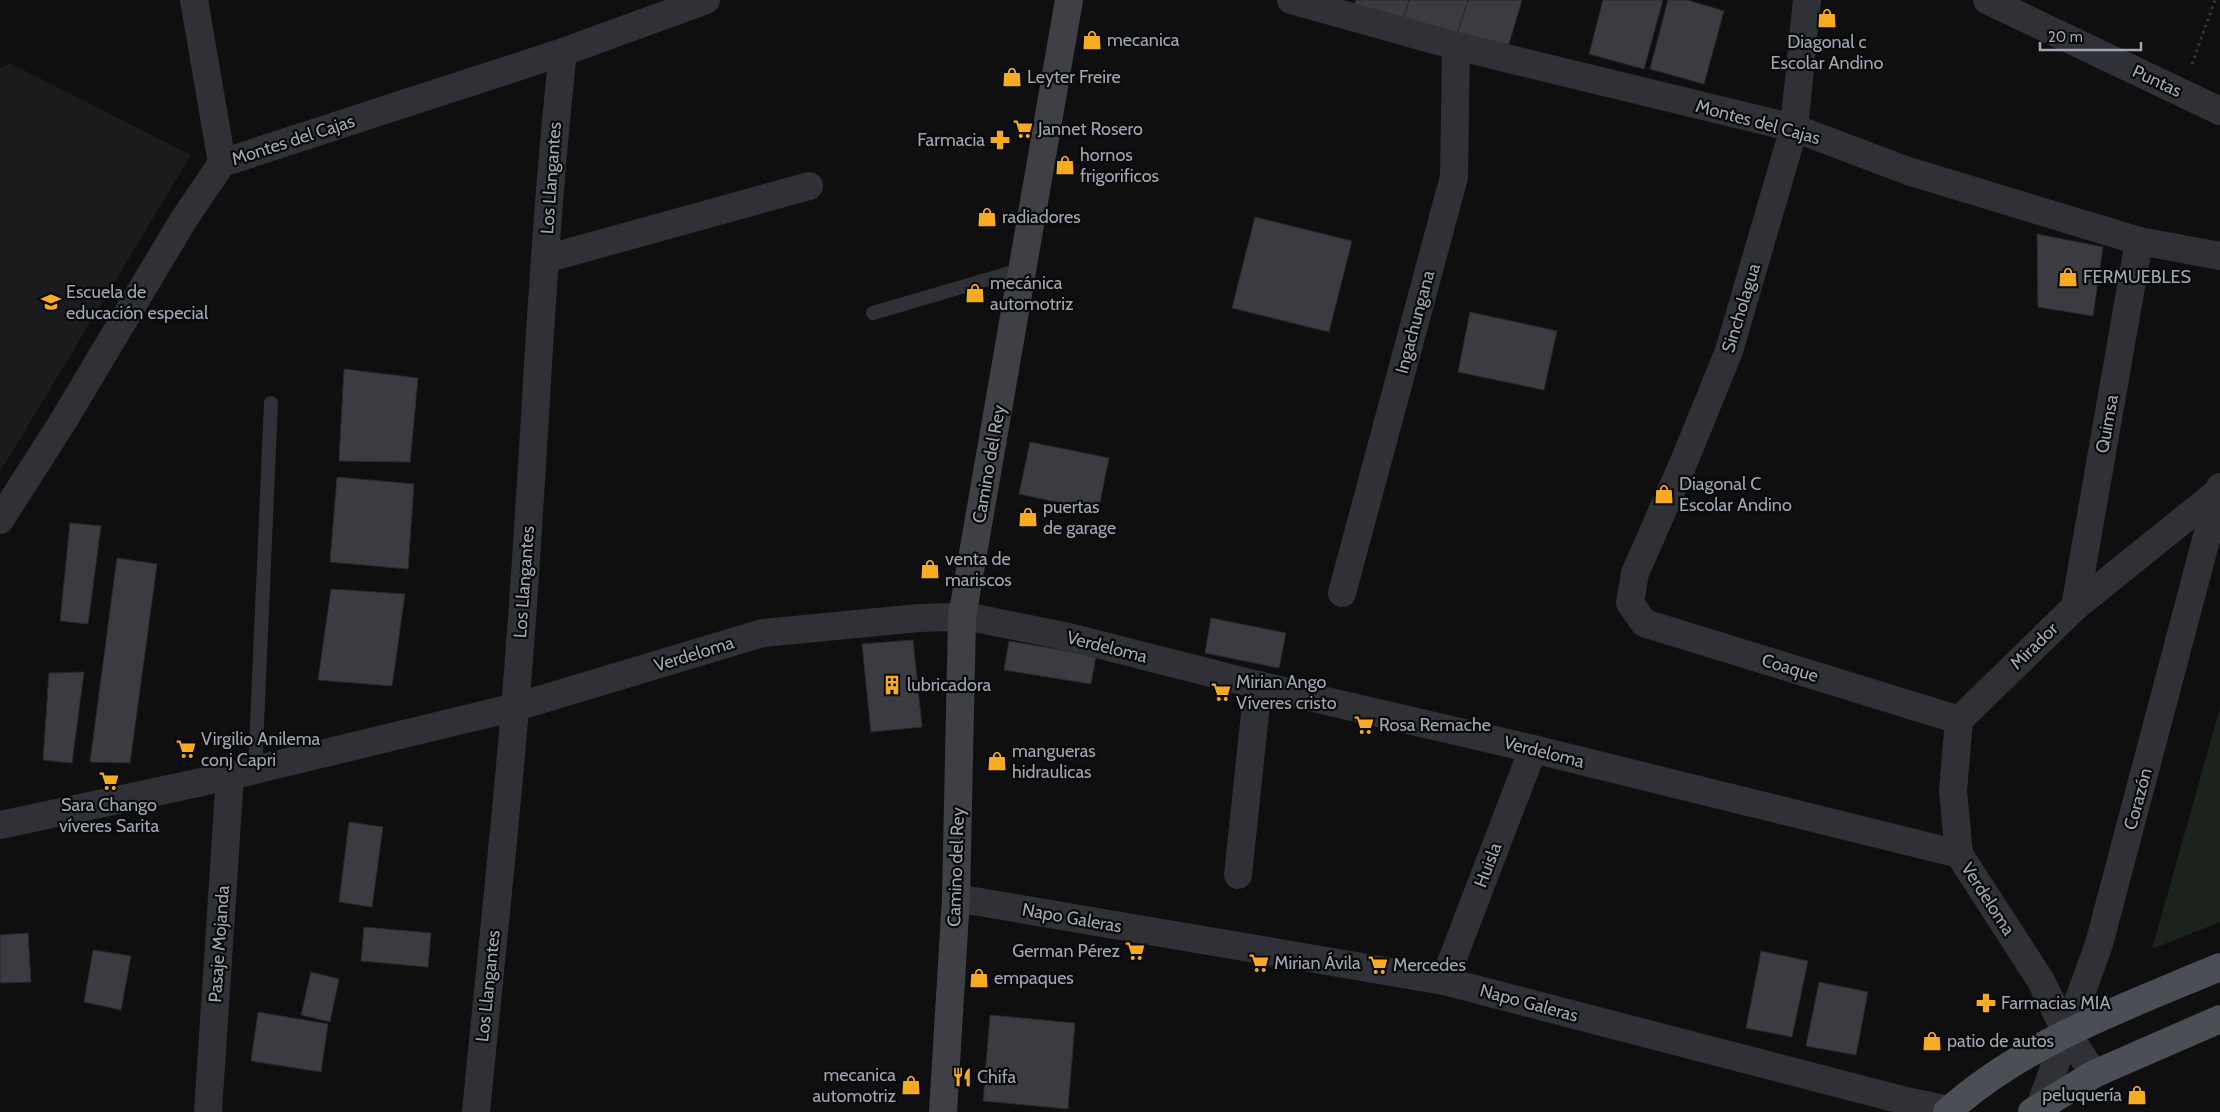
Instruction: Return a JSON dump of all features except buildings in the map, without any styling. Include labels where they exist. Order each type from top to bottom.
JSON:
[{"type":"main road","points":[[1948,1111],[2003,1068],[2066,1032],[2220,967]]},
{"type":"main road","points":[[2037,1110],[2094,1074],[2220,1019]]},
{"type":"street","points":[[194,0],[222,163]]},
{"type":"street","name":"Montes del Cajas","points":[[0,520],[62,423],[184,219],[222,163],[563,52],[706,0]]},
{"type":"street","name":"Camino del Rey","points":[[943,1112],[956,898],[962,617],[1069,0]]},
{"type":"street","name":"Montes del Cajas","points":[[1291,0],[1456,46],[1794,128],[1908,172],[2139,241],[2220,256]]},
{"type":"street","name":"Sincholagua","points":[[1630,603],[1635,573],[1683,464],[1729,351],[1794,128],[1807,0]]},
{"type":"street","name":"Puntas","points":[[1987,0],[2220,111]]},
{"type":"street","name":"Ingachungana","points":[[1342,593],[1454,177],[1456,46]]},
{"type":"street","name":"Los Llangantes","points":[[476,1112],[516,707],[545,259],[563,52]]},
{"type":"street","points":[[545,259],[810,186]]},
{"type":"street","name":"Quimsa","points":[[2075,607],[2139,241]]},
{"type":"street","name":"Mirador","points":[[1959,720],[2075,607],[2219,489]]},
{"type":"street","name":"Corazón","points":[[2037,1110],[2099,944],[2219,489]]},
{"type":"street","name":"Coaque","points":[[1630,603],[1644,623],[1959,720]]},
{"type":"street","name":"Verdeloma","points":[[0,825],[243,773],[516,707],[763,634],[919,618],[962,617],[1069,638],[1258,686],[1533,749],[1959,854],[2041,980],[2066,1032],[2094,1074]]},
{"type":"street","points":[[1238,875],[1258,686]]},
{"type":"street","points":[[1959,720],[1953,791],[1959,854]]},
{"type":"street","name":"Huisla","points":[[1444,981],[1533,749]]},
{"type":"street","name":"Pasaje Mojanda","points":[[208,1112],[243,773]]},
{"type":"street","name":"Napo Galeras","points":[[956,898],[1444,981],[1948,1111]]},
{"type":"lane","points":[[873,313],[1022,269]]},
{"type":"lane","points":[[243,773],[271,403]]},
{"type":"path","points":[[2182,93],[2215,0]]},
{"type":"shaded area","name":"Escuela de educación especial","points":[[10,63],[191,155],[0,472],[0,69]]},
{"type":"shaded area","points":[[2220,708],[2220,922],[2152,949]]},
{"type":"place","name":"Diagonal c Escolar Andino","points":[[1827,18]]},
{"type":"place","name":"mecanica","points":[[1092,40]]},
{"type":"place","name":"Leyter Freire","points":[[1012,77]]},
{"type":"place","name":"Jannet Rosero","points":[[1023,129]]},
{"type":"place","name":"Farmacia","points":[[1000,140]]},
{"type":"place","name":"hornos frigorificos","points":[[1065,165]]},
{"type":"place","name":"radiadores","points":[[987,217]]},
{"type":"place","name":"FERMUEBLES","points":[[2068,277]]},
{"type":"place","name":"mecánica automotriz","points":[[975,293]]},
{"type":"place","name":"Escuela de educación especial","points":[[51,302]]},
{"type":"place","name":"Diagonal C Escolar Andino","points":[[1664,494]]},
{"type":"place","name":"puertas de garage","points":[[1028,517]]},
{"type":"place","name":"venta de mariscos","points":[[930,569]]},
{"type":"place","name":"lubricadora","points":[[892,685]]},
{"type":"place","name":"Mirian Ango Víveres cristo","points":[[1221,692]]},
{"type":"place","name":"Rosa Remache","points":[[1364,725]]},
{"type":"place","name":"Virgilio Anilema conj Capri","points":[[186,749]]},
{"type":"place","name":"mangueras hidraulicas","points":[[997,761]]},
{"type":"place","name":"Sara Chango víveres Sarita","points":[[109,781]]},
{"type":"place","name":"German Pérez","points":[[1135,951]]},
{"type":"place","name":"Mirian Ávila","points":[[1259,963]]},
{"type":"place","name":"Mercedes","points":[[1378,965]]},
{"type":"place","name":"empaques","points":[[979,978]]},
{"type":"place","name":"Farmacias MIA","points":[[1986,1003]]},
{"type":"place","name":"patio de autos","points":[[1932,1041]]},
{"type":"place","name":"Chifa","points":[[962,1077]]},
{"type":"place","name":"mecanica automotriz","points":[[911,1085]]},
{"type":"place","name":"peluquería","points":[[2137,1095]]}]
